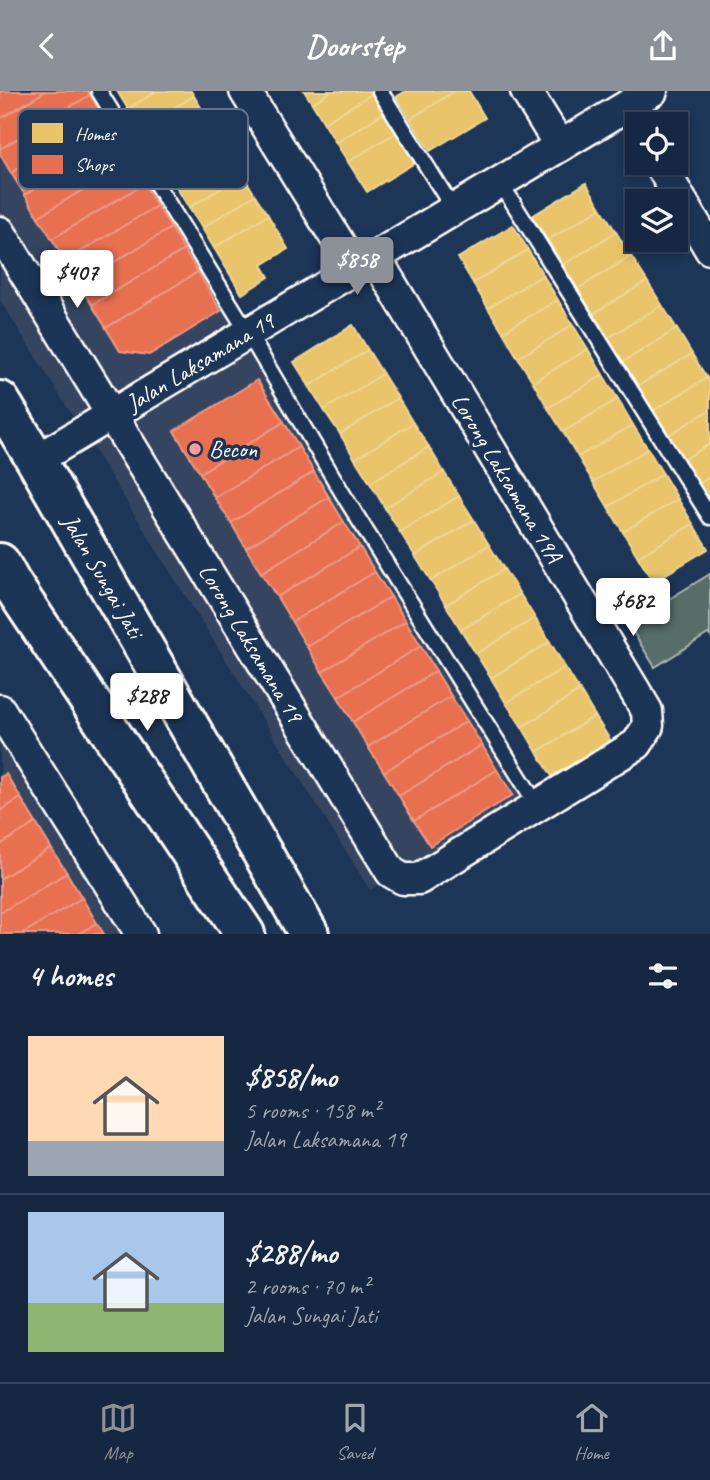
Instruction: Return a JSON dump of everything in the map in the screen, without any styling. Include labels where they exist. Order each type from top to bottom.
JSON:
[{"type":"main road","name":"Jalan Sungai Jati","points":[[0,401],[309,934]]},
{"type":"main road","points":[[0,413],[31,452]]},
{"type":"main road","points":[[4,579],[245,934]]},
{"type":"street","name":"Lorong Laksamana 19A","points":[[245,91],[365,263],[647,711],[648,726],[637,744],[419,879],[403,879],[391,872]]},
{"type":"street","points":[[526,91],[560,146]]},
{"type":"street","name":"Jalan Laksamana 19","points":[[634,112],[652,91]]},
{"type":"street","name":"Jalan Laksamana 19","points":[[31,452],[111,415],[560,146],[625,119]]},
{"type":"street","points":[[666,175],[710,249]]},
{"type":"street","name":"Lorong Laksamana 19","points":[[0,232],[391,872]]},
{"type":"street","points":[[0,710],[141,934]]},
{"type":"lane","points":[[99,91],[110,109]]},
{"type":"lane","points":[[380,91],[454,210]]},
{"type":"lane","points":[[500,182],[710,517]]},
{"type":"lane","points":[[159,189],[346,499],[537,805]]},
{"type":"shaded area","points":[[0,91],[93,91],[104,109],[18,109],[18,189],[153,189],[526,798],[370,890],[0,300]]},
{"type":"shaded area","points":[[0,731],[128,934],[0,934]]},
{"type":"green space","points":[[710,574],[710,636],[708,634],[655,667],[628,624]]},
{"type":"building: Homes","points":[[117,91],[157,91],[128,109]]},
{"type":"building: Homes","points":[[157,91],[191,91],[194,96],[173,109],[128,109]]},
{"type":"building: Homes","points":[[304,91],[332,91],[312,103]]},
{"type":"building: Homes","points":[[332,91],[375,92],[324,123],[312,103]]},
{"type":"building: Homes","points":[[406,91],[455,91],[410,119],[396,97]]},
{"type":"building: Homes","points":[[455,91],[469,91],[485,118],[430,151],[410,119]]},
{"type":"building: Homes","points":[[375,92],[387,111],[336,143],[324,123]]},
{"type":"building: Homes","points":[[194,96],[202,109],[173,109]]},
{"type":"building: Homes","points":[[387,111],[399,131],[348,162],[336,143]]},
{"type":"building: Homes","points":[[399,131],[418,161],[367,192],[348,162]]},
{"type":"building: Homes","points":[[248,183],[255,195],[202,228],[189,208],[220,189],[248,189]]},
{"type":"building: Homes","points":[[586,183],[601,208],[548,240],[532,216]]},
{"type":"building: Homes","points":[[178,189],[220,189],[189,208]]},
{"type":"building: Homes","points":[[255,195],[268,215],[214,248],[202,228]]},
{"type":"building: Homes","points":[[601,208],[616,232],[563,265],[548,240]]},
{"type":"building: Homes","points":[[268,215],[288,249],[262,265],[269,277],[242,294],[214,248]]},
{"type":"building: Homes","points":[[513,225],[528,250],[473,283],[458,258]]},
{"type":"building: Homes","points":[[616,232],[625,246],[625,252],[631,256],[578,289],[563,265]]},
{"type":"building: Homes","points":[[528,250],[543,275],[488,308],[473,283]]},
{"type":"building: Homes","points":[[631,256],[647,281],[593,314],[578,289]]},
{"type":"building: Homes","points":[[543,275],[558,300],[503,332],[488,308]]},
{"type":"building: Homes","points":[[647,281],[662,305],[608,338],[593,314]]},
{"type":"building: Homes","points":[[558,300],[573,325],[518,358],[503,332]]},
{"type":"building: Homes","points":[[662,305],[677,329],[623,362],[608,338]]},
{"type":"building: Homes","points":[[353,325],[368,350],[309,386],[294,362]]},
{"type":"building: Homes","points":[[573,325],[588,349],[533,382],[518,358]]},
{"type":"building: Homes","points":[[677,329],[692,354],[638,386],[623,362]]},
{"type":"building: Homes","points":[[588,349],[603,375],[548,408],[533,382]]},
{"type":"building: Homes","points":[[368,350],[383,374],[324,410],[309,386]]},
{"type":"building: Homes","points":[[692,354],[707,378],[653,411],[638,386]]},
{"type":"building: Homes","points":[[383,374],[398,398],[340,434],[324,410]]},
{"type":"building: Homes","points":[[603,375],[618,399],[563,432],[548,408]]},
{"type":"building: Homes","points":[[707,378],[710,383],[710,410],[669,435],[653,411]]},
{"type":"building: Homes","points":[[398,398],[413,423],[355,459],[340,434]]},
{"type":"building: Homes","points":[[618,399],[633,425],[578,457],[563,432]]},
{"type":"building: Homes","points":[[710,410],[710,444],[683,460],[669,435]]},
{"type":"building: Homes","points":[[413,423],[429,447],[370,483],[355,459]]},
{"type":"building: Homes","points":[[633,425],[648,449],[593,482],[578,457]]},
{"type":"building: Homes","points":[[710,444],[710,477],[699,484],[683,460]]},
{"type":"building: Homes","points":[[429,447],[444,472],[385,508],[370,483]]},
{"type":"building: Homes","points":[[648,449],[663,474],[608,507],[593,482]]},
{"type":"building: Homes","points":[[444,472],[459,496],[400,532],[385,508]]},
{"type":"building: Homes","points":[[663,474],[678,499],[623,532],[608,507]]},
{"type":"building: Homes","points":[[710,477],[710,502],[699,484]]},
{"type":"building: Homes","points":[[459,496],[474,520],[415,556],[400,532]]},
{"type":"building: Homes","points":[[678,499],[693,524],[638,557],[623,532]]},
{"type":"building: Homes","points":[[474,520],[489,545],[431,581],[415,556]]},
{"type":"building: Homes","points":[[693,524],[708,549],[653,582],[638,557]]},
{"type":"building: Homes","points":[[489,545],[504,569],[446,605],[431,581]]},
{"type":"building: Homes","points":[[504,569],[520,594],[461,630],[446,605]]},
{"type":"building: Homes","points":[[520,594],[535,618],[476,654],[461,630]]},
{"type":"building: Homes","points":[[535,618],[550,642],[491,678],[476,654]]},
{"type":"building: Homes","points":[[550,642],[565,667],[506,703],[491,678]]},
{"type":"building: Homes","points":[[565,667],[580,691],[522,727],[506,703]]},
{"type":"building: Homes","points":[[580,691],[595,716],[537,752],[522,727]]},
{"type":"building: Homes","points":[[595,716],[610,740],[552,776],[537,752]]},
{"type":"building: Shops","points":[[0,91],[46,91],[0,119]]},
{"type":"building: Shops","points":[[46,91],[88,91],[90,95],[67,109],[18,109],[18,138],[0,149],[0,119]]},
{"type":"building: Shops","points":[[90,95],[99,109],[67,109]]},
{"type":"building: Shops","points":[[18,138],[18,169],[11,173],[0,149]]},
{"type":"building: Shops","points":[[18,169],[18,184],[11,173]]},
{"type":"building: Shops","points":[[21,189],[35,189],[25,195]]},
{"type":"building: Shops","points":[[35,189],[84,189],[38,217],[25,195]]},
{"type":"building: Shops","points":[[84,189],[136,189],[52,239],[38,217]]},
{"type":"building: Shops","points":[[136,189],[147,189],[157,206],[65,261],[52,239]]},
{"type":"building: Shops","points":[[157,206],[171,228],[78,284],[65,261]]},
{"type":"building: Shops","points":[[171,228],[184,250],[92,305],[78,284]]},
{"type":"building: Shops","points":[[184,250],[198,272],[106,328],[92,305]]},
{"type":"building: Shops","points":[[198,272],[221,311],[149,355],[120,351],[106,328]]},
{"type":"building: Shops","points":[[257,380],[284,422],[200,473],[174,431]]},
{"type":"building: Shops","points":[[284,422],[299,447],[215,498],[200,473]]},
{"type":"building: Shops","points":[[299,447],[314,472],[231,523],[215,498]]},
{"type":"building: Shops","points":[[314,472],[329,497],[246,548],[231,523]]},
{"type":"building: Shops","points":[[329,497],[344,522],[261,573],[246,548]]},
{"type":"building: Shops","points":[[344,522],[360,547],[277,597],[261,573]]},
{"type":"building: Shops","points":[[360,547],[375,572],[292,622],[277,597]]},
{"type":"building: Shops","points":[[375,572],[391,597],[307,647],[292,622]]},
{"type":"building: Shops","points":[[391,597],[406,621],[322,672],[307,647]]},
{"type":"building: Shops","points":[[406,621],[421,646],[338,697],[322,672]]},
{"type":"building: Shops","points":[[421,646],[436,671],[353,722],[338,697]]},
{"type":"building: Shops","points":[[436,671],[451,696],[368,747],[353,722]]},
{"type":"building: Shops","points":[[451,696],[467,721],[384,772],[368,747]]},
{"type":"building: Shops","points":[[467,721],[482,745],[399,796],[384,772]]},
{"type":"building: Shops","points":[[482,745],[497,770],[414,821],[399,796]]},
{"type":"building: Shops","points":[[497,770],[513,795],[430,846],[414,821]]},
{"type":"building: Shops","points":[[6,774],[21,798],[0,811],[0,777]]},
{"type":"building: Shops","points":[[21,798],[36,823],[0,845],[0,811]]},
{"type":"building: Shops","points":[[36,823],[51,848],[0,879],[0,845]]},
{"type":"building: Shops","points":[[51,848],[67,873],[0,913],[0,879]]},
{"type":"building: Shops","points":[[67,873],[82,898],[22,934],[0,934],[0,913]]},
{"type":"building: Shops","points":[[82,898],[97,923],[78,934],[22,934]]},
{"type":"building: Shops","points":[[97,923],[104,934],[78,934]]},
{"type":"place","name":"Becon","points":[[195,449]]}]
